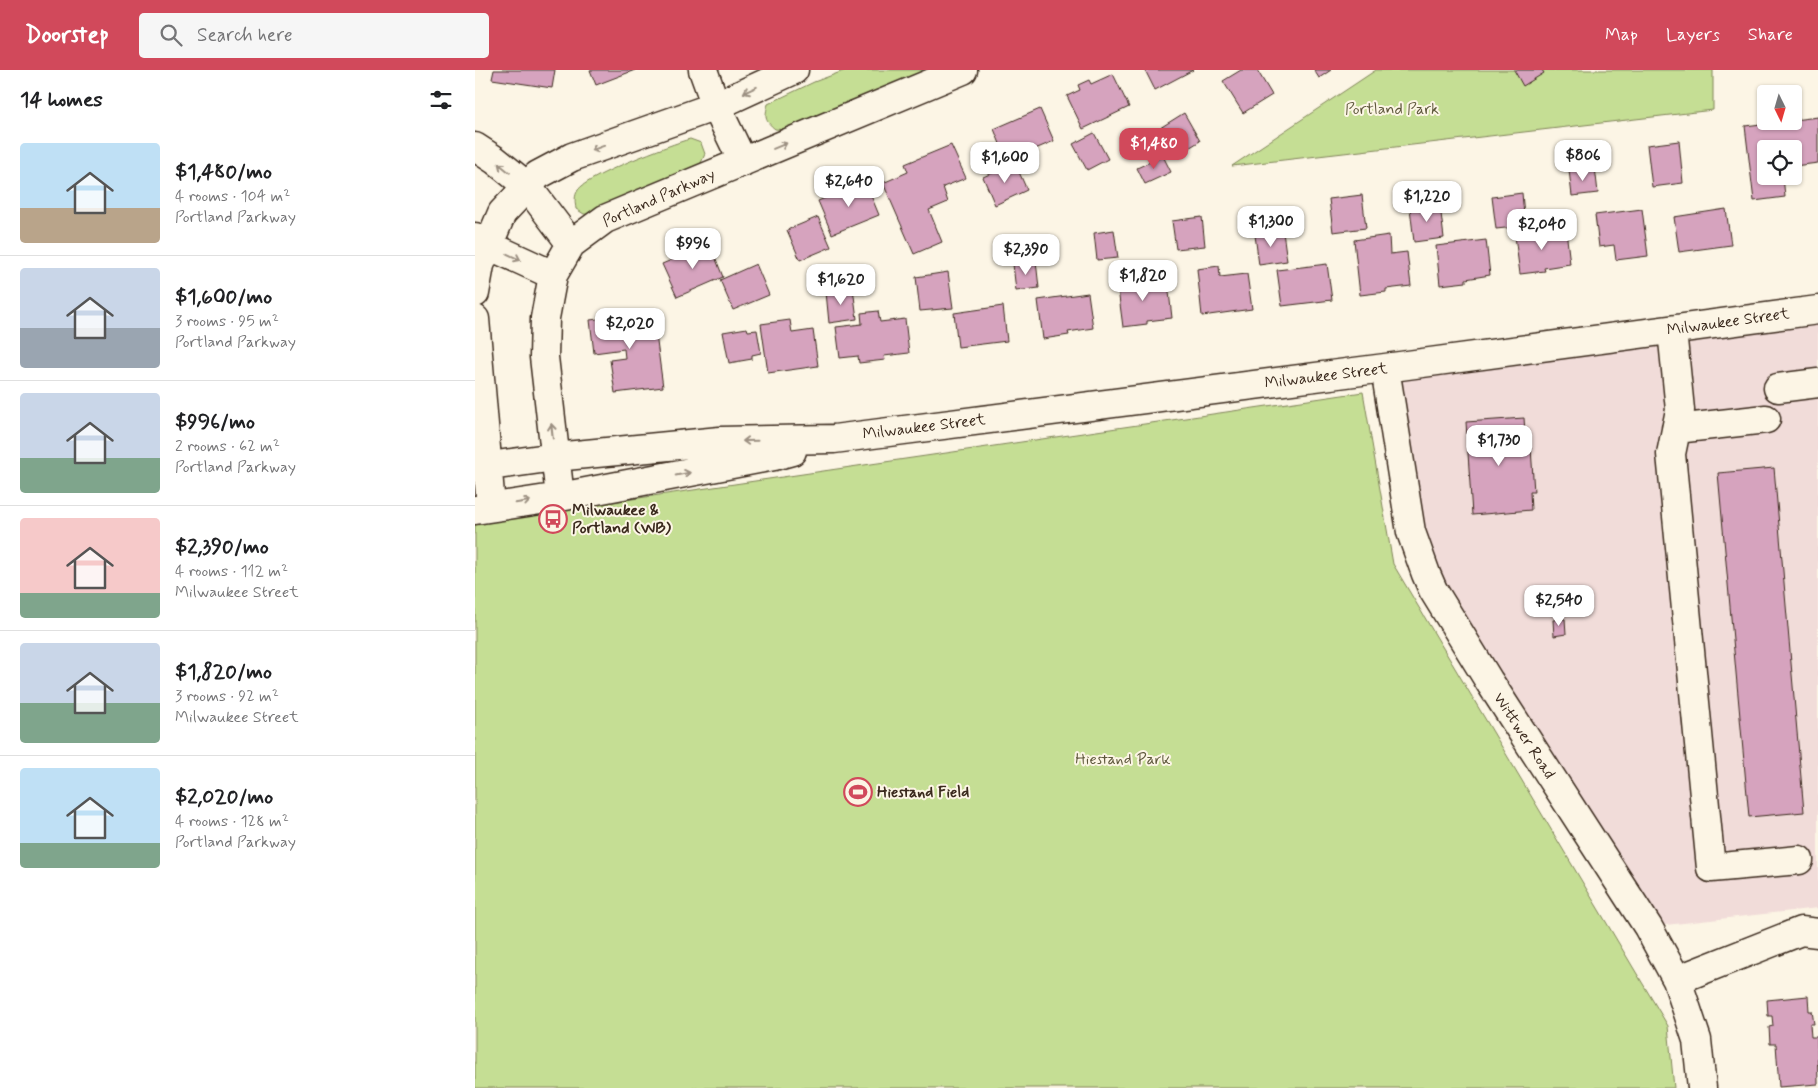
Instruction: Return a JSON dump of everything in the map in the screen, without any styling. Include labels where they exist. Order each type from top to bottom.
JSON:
[{"type":"street","points":[[703,70],[716,106],[743,162]]},
{"type":"street","points":[[475,293],[481,241],[502,213],[538,175],[572,157],[716,106],[794,70]]},
{"type":"street","name":"Portland Parkway","points":[[560,497],[544,357],[545,318],[553,275],[571,244],[605,219],[963,70]]},
{"type":"street","points":[[475,147],[495,160],[527,186],[571,244]]},
{"type":"street","points":[[481,241],[553,275]]},
{"type":"street","name":"Milwaukee Street","points":[[481,467],[555,457],[720,441],[834,439],[1818,310]]},
{"type":"street","points":[[475,319],[483,508]]},
{"type":"street","points":[[1672,330],[1680,410],[1671,454],[1711,868],[1799,860]]},
{"type":"street","name":"Wittwer Road","points":[[1385,368],[1411,532],[1433,590],[1489,681],[1648,927],[1677,980],[1697,1040],[1703,1088]]},
{"type":"street","points":[[1778,388],[1818,383]]},
{"type":"street","points":[[1676,429],[1766,419]]},
{"type":"street","name":"Milwaukee Street","points":[[483,508],[560,497],[775,456],[834,439]]},
{"type":"street","points":[[1677,980],[1801,931],[1818,933]]},
{"type":"shaded area","points":[[1818,310],[1818,908],[1648,927],[1433,590],[1385,368]]},
{"type":"green space","points":[[846,70],[927,70],[787,130],[775,129],[767,121],[768,104],[814,82]]},
{"type":"green space","name":"Portland Park","points":[[1376,70],[1713,70],[1713,110],[1232,166]]},
{"type":"green space","points":[[690,139],[701,143],[705,154],[700,165],[594,215],[584,214],[576,209],[576,195],[578,190],[585,184],[630,161]]},
{"type":"green space","name":"Hiestand Park","points":[[1363,392],[1393,564],[1668,1026],[1674,1088],[475,1088],[475,522]]},
{"type":"building","points":[[494,70],[555,70],[552,88],[492,79]]},
{"type":"building","points":[[590,70],[635,70],[596,85]]},
{"type":"building","points":[[1145,70],[1193,70],[1155,90]]},
{"type":"building","points":[[1241,70],[1257,70],[1272,95],[1243,113],[1223,81]]},
{"type":"building","points":[[1314,70],[1331,70],[1319,78]]},
{"type":"building","points":[[1514,70],[1542,70],[1544,73],[1523,86]]},
{"type":"building","points":[[1113,74],[1129,107],[1083,129],[1067,96],[1080,90],[1078,85],[1089,80],[1091,84]]},
{"type":"building","points":[[1040,109],[1054,141],[1007,161],[994,129]]},
{"type":"building","points":[[1184,113],[1200,141],[1176,156],[1160,128]]},
{"type":"building","points":[[1818,117],[1818,163],[1802,165],[1802,140],[1757,140],[1757,185],[1784,185],[1785,197],[1754,201],[1745,126],[1757,125],[1757,130],[1803,130],[1803,119]]},
{"type":"building","points":[[1094,133],[1108,159],[1087,170],[1073,144]]},
{"type":"building","points":[[1679,141],[1683,183],[1652,187],[1647,145]]},
{"type":"building","points":[[951,145],[966,178],[943,187],[948,202],[929,210],[942,242],[914,254],[883,183],[908,172],[905,164]]},
{"type":"building","points":[[1163,156],[1171,172],[1145,184],[1137,168]]},
{"type":"building","points":[[1015,163],[1027,190],[995,205],[983,177]]},
{"type":"building","points":[[1595,167],[1598,193],[1572,196],[1569,170]]},
{"type":"building","points":[[865,181],[879,215],[832,234],[818,201]]},
{"type":"building","points":[[1522,193],[1525,226],[1496,229],[1492,197]]},
{"type":"building","points":[[1362,195],[1366,228],[1333,232],[1329,199]]},
{"type":"building","points":[[1440,205],[1444,238],[1414,242],[1410,208]]},
{"type":"building","points":[[1642,209],[1648,256],[1616,260],[1614,245],[1599,247],[1595,215]]},
{"type":"building","points":[[1726,209],[1731,245],[1679,252],[1674,217]]},
{"type":"building","points":[[818,217],[831,247],[800,260],[787,230]]},
{"type":"building","points":[[1202,217],[1205,246],[1176,249],[1172,221]]},
{"type":"building","points":[[1114,230],[1118,258],[1097,260],[1094,233]]},
{"type":"building","points":[[1566,230],[1570,264],[1544,268],[1545,271],[1520,274],[1515,236]]},
{"type":"building","points":[[1283,232],[1287,261],[1259,265],[1255,235]]},
{"type":"building","points":[[1389,235],[1390,254],[1407,252],[1411,286],[1386,289],[1386,292],[1360,295],[1354,240]]},
{"type":"building","points":[[1486,240],[1490,275],[1466,279],[1466,282],[1440,285],[1436,246]]},
{"type":"building","points":[[710,244],[723,277],[677,297],[662,264]]},
{"type":"building","points":[[1036,261],[1039,288],[1016,291],[1013,264]]},
{"type":"building","points":[[756,264],[769,295],[733,310],[720,280]]},
{"type":"building","points":[[1327,264],[1332,300],[1282,306],[1277,270]]},
{"type":"building","points":[[1219,266],[1220,277],[1247,274],[1252,309],[1202,316],[1197,269]]},
{"type":"building","points":[[948,272],[953,308],[920,311],[916,277]]},
{"type":"building","points":[[1139,274],[1141,286],[1168,283],[1172,318],[1147,321],[1147,324],[1123,327],[1118,289],[1122,288],[1120,276]]},
{"type":"building","points":[[853,288],[857,319],[829,323],[826,292]]},
{"type":"building","points":[[1088,293],[1093,328],[1068,332],[1069,335],[1043,339],[1038,300]]},
{"type":"building","points":[[1003,306],[1007,341],[958,347],[954,313]]},
{"type":"building","points":[[878,311],[880,322],[905,319],[909,353],[884,356],[885,360],[859,363],[858,356],[840,358],[836,327],[862,324],[861,313]]},
{"type":"building","points":[[653,312],[663,387],[615,393],[610,360],[625,358],[624,349],[594,353],[590,320]]},
{"type":"building","points":[[790,320],[792,333],[813,330],[818,366],[768,373],[761,324]]},
{"type":"building","points":[[747,328],[748,331],[757,330],[761,353],[752,355],[752,359],[729,363],[723,332]]},
{"type":"building","points":[[1524,418],[1526,448],[1531,448],[1534,492],[1530,492],[1531,510],[1472,515],[1466,422]]},
{"type":"building","points":[[1774,468],[1804,812],[1749,817],[1718,473]]},
{"type":"building","points":[[1565,619],[1566,634],[1554,636],[1553,620]]},
{"type":"building","points":[[1808,996],[1809,1011],[1812,1011],[1814,1024],[1810,1024],[1811,1037],[1817,1037],[1818,1084],[1779,1087],[1776,1044],[1770,1044],[1769,1027],[1773,1026],[1772,1016],[1768,1016],[1767,1000]]},
{"type":"place","name":"Milwaukee & Portland (WB)","points":[[553,519]]},
{"type":"place","name":"Hiestand Field","points":[[858,792]]}]
